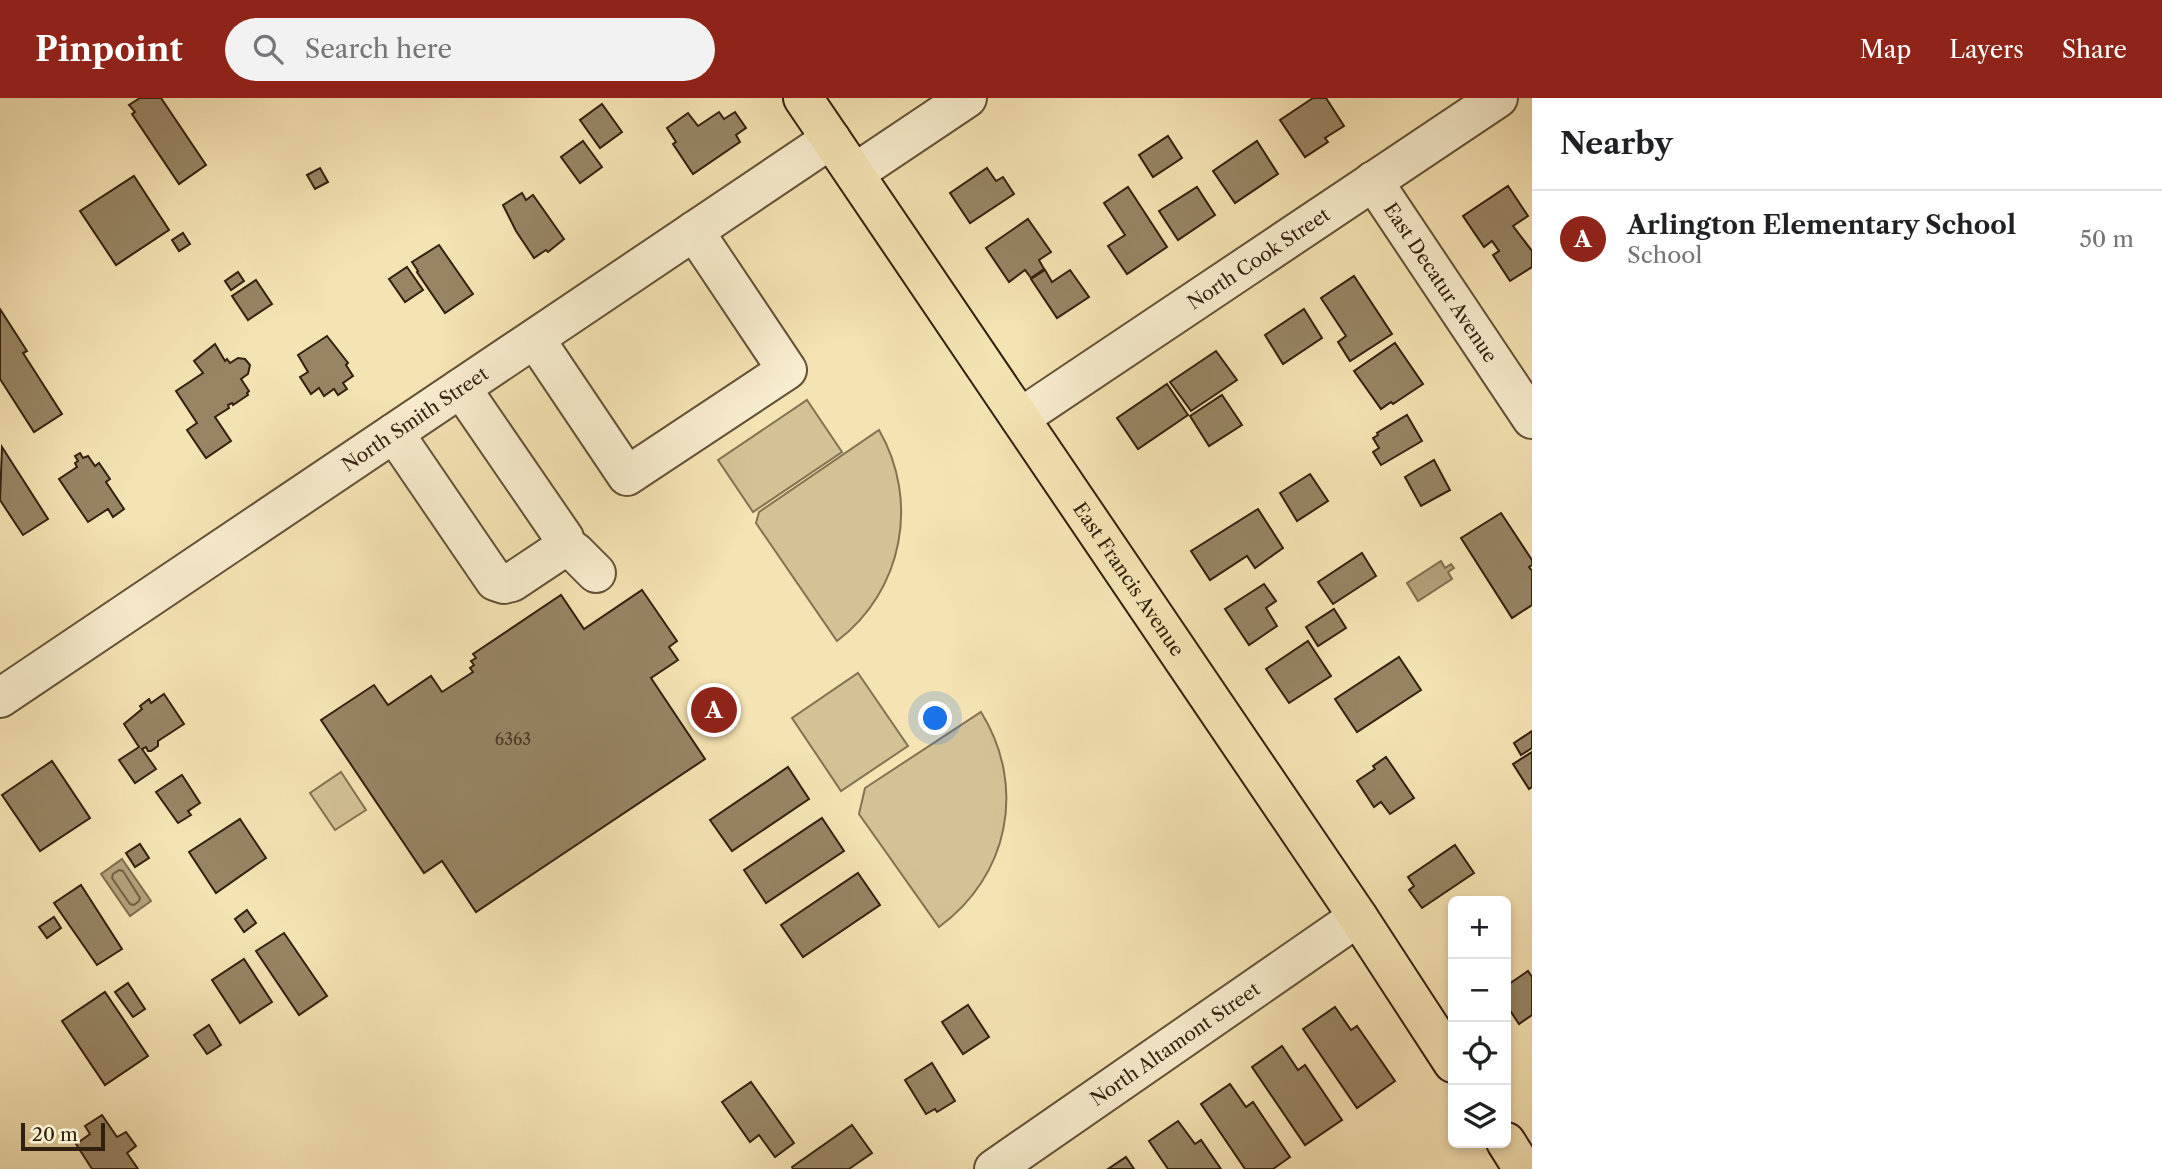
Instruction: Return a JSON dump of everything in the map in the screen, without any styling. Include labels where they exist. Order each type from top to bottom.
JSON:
[{"type":"main road","name":"East Francis Avenue","points":[[803,98],[1448,1055]]},
{"type":"main road","points":[[1509,1148],[1523,1169]]},
{"type":"street","points":[[855,173],[967,98]]},
{"type":"street","name":"North Cook Street","points":[[1020,418],[1498,98]]},
{"type":"street","name":"North Smith Street","points":[[0,698],[831,139]]},
{"type":"street","name":"East Decatur Avenue","points":[[1373,181],[1532,419]]},
{"type":"street","points":[[535,339],[627,477],[776,378],[787,370],[694,231]]},
{"type":"street","points":[[394,433],[495,581],[504,584],[512,582],[560,550],[564,538],[461,388]]},
{"type":"street","points":[[564,544],[596,573]]},
{"type":"street","name":"North Altamont Street","points":[[994,1169],[1357,917]]},
{"type":"shaded area","points":[[807,400],[842,452],[753,512],[718,460]]},
{"type":"shaded area","points":[[879,430],[892,457],[899,486],[901,515],[898,543],[890,571],[877,597],[859,620],[837,641],[756,523],[759,512]]},
{"type":"shaded area","points":[[858,673],[908,746],[841,791],[792,718]]},
{"type":"shaded area","points":[[981,712],[995,740],[1004,770],[1004,828],[995,856],[982,882],[963,906],[939,927],[859,814],[865,788]]},
{"type":"shaded area","points":[[341,772],[366,810],[335,830],[310,793]]},
{"type":"water","points":[[1441,561],[1445,568],[1451,564],[1454,568],[1448,572],[1452,579],[1418,601],[1407,583]]},
{"type":"water","points":[[122,859],[151,901],[130,916],[101,874]]},
{"type":"building","points":[[140,98],[161,98],[206,165],[179,184],[132,114],[135,112],[129,105]]},
{"type":"building","points":[[1313,98],[1326,98],[1344,126],[1325,138],[1328,142],[1305,157],[1280,120]]},
{"type":"building","points":[[602,104],[622,132],[600,148],[580,120]]},
{"type":"building","points":[[719,112],[724,119],[735,112],[746,128],[736,135],[740,142],[693,174],[673,144],[676,142],[667,128],[688,113],[698,126]]},
{"type":"building","points":[[1168,136],[1182,158],[1153,177],[1139,155]]},
{"type":"building","points":[[583,141],[602,167],[580,183],[561,157]]},
{"type":"building","points":[[1257,141],[1278,174],[1235,203],[1213,171]]},
{"type":"building","points":[[320,168],[328,182],[315,189],[307,175]]},
{"type":"building","points":[[987,168],[996,181],[1003,177],[1014,194],[970,223],[950,193]]},
{"type":"building","points":[[134,176],[169,230],[116,265],[80,211]]},
{"type":"building","points":[[1508,186],[1528,216],[1513,226],[1532,251],[1532,267],[1510,281],[1493,255],[1499,251],[1492,241],[1484,247],[1463,216]]},
{"type":"building","points":[[1128,187],[1167,247],[1127,274],[1108,246],[1125,235],[1104,203]]},
{"type":"building","points":[[1197,187],[1215,215],[1178,240],[1159,211]]},
{"type":"building","points":[[522,193],[526,200],[533,195],[564,239],[548,252],[546,250],[534,258],[503,205]]},
{"type":"building","points":[[1028,219],[1051,252],[1039,260],[1044,269],[1031,278],[1025,270],[1009,282],[986,248]]},
{"type":"building","points":[[183,233],[190,244],[179,251],[172,240]]},
{"type":"building","points":[[439,245],[473,294],[445,313],[412,262]]},
{"type":"building","points":[[407,267],[423,290],[405,302],[389,279]]},
{"type":"building","points":[[1045,270],[1052,282],[1070,270],[1089,297],[1057,318],[1031,279]]},
{"type":"building","points":[[238,272],[244,281],[231,290],[225,281]]},
{"type":"building","points":[[1354,276],[1392,334],[1350,361],[1338,342],[1346,336],[1321,298]]},
{"type":"building","points":[[256,280],[272,304],[248,320],[232,296]]},
{"type":"building","points":[[0,309],[27,351],[23,353],[62,414],[34,432],[0,379]]},
{"type":"building","points":[[1304,309],[1322,338],[1283,364],[1265,335]]},
{"type":"building","points":[[327,336],[348,363],[346,365],[353,376],[343,383],[347,389],[338,395],[334,389],[324,396],[319,388],[311,394],[300,377],[308,372],[298,355]]},
{"type":"building","points":[[1395,343],[1423,384],[1381,409],[1354,371]]},
{"type":"building","points":[[215,344],[225,361],[227,359],[230,363],[238,358],[245,359],[250,365],[248,374],[241,379],[249,391],[248,395],[233,405],[228,405],[229,408],[215,417],[231,441],[206,458],[187,430],[197,423],[176,391],[203,373],[194,361]]},
{"type":"building","points":[[1216,351],[1237,380],[1191,411],[1170,382]]},
{"type":"building","points":[[1167,384],[1188,415],[1138,449],[1117,418]]},
{"type":"building","points":[[1222,395],[1242,425],[1209,446],[1190,416]]},
{"type":"building","points":[[1407,415],[1422,441],[1381,465],[1373,452],[1379,448],[1373,438]]},
{"type":"building","points":[[2,447],[48,519],[23,535],[0,500]]},
{"type":"building","points":[[80,453],[83,458],[88,456],[95,466],[99,463],[110,479],[106,482],[124,509],[113,517],[108,509],[88,522],[59,479],[77,467],[75,456]]},
{"type":"building","points":[[1434,460],[1450,490],[1421,506],[1405,477]]},
{"type":"building","points":[[1310,474],[1328,501],[1297,521],[1280,493]]},
{"type":"building","points":[[1258,509],[1283,548],[1255,568],[1247,556],[1210,580],[1191,551]]},
{"type":"building","points":[[1501,513],[1532,560],[1529,567],[1532,571],[1532,605],[1512,618],[1461,538]]},
{"type":"building","points":[[1362,553],[1376,576],[1333,604],[1318,582]]},
{"type":"building","points":[[1264,584],[1276,601],[1266,608],[1277,626],[1249,645],[1225,609]]},
{"type":"building","points":[[642,590],[677,641],[669,647],[678,660],[651,678],[705,759],[476,912],[442,861],[424,873],[321,720],[374,685],[388,705],[431,676],[442,692],[473,672],[470,668],[474,665],[471,661],[476,658],[473,654],[561,595],[584,629]]},
{"type":"building","points":[[1334,609],[1346,628],[1318,646],[1306,627]]},
{"type":"building","points":[[1308,641],[1331,676],[1289,703],[1266,669]]},
{"type":"building","points":[[1399,657],[1421,690],[1357,732],[1335,699]]},
{"type":"building","points":[[164,694],[184,724],[158,741],[158,746],[151,751],[146,747],[142,749],[156,769],[135,783],[119,760],[139,747],[124,724],[142,709],[140,706],[149,699],[151,703]]},
{"type":"building","points":[[1532,731],[1532,748],[1521,755],[1514,743]]},
{"type":"building","points":[[1532,752],[1532,787],[1529,789],[1513,764]]},
{"type":"building","points":[[1386,757],[1414,798],[1390,814],[1381,802],[1374,807],[1357,781],[1375,769],[1373,766]]},
{"type":"building","points":[[52,761],[90,818],[40,851],[2,795]]},
{"type":"building","points":[[788,767],[809,799],[732,851],[710,820]]},
{"type":"building","points":[[182,775],[200,803],[188,811],[191,815],[178,823],[156,792]]},
{"type":"building","points":[[822,818],[844,851],[766,903],[744,870]]},
{"type":"building","points":[[240,819],[266,858],[216,893],[189,852]]},
{"type":"building","points":[[140,844],[149,858],[135,867],[126,853]]},
{"type":"building","points":[[1455,845],[1474,873],[1422,908],[1409,890],[1414,886],[1408,877]]},
{"type":"building","points":[[858,873],[880,905],[803,957],[781,925]]},
{"type":"building","points":[[81,885],[122,949],[97,965],[54,903]]},
{"type":"building","points":[[247,910],[256,923],[244,932],[235,919]]},
{"type":"building","points":[[54,917],[61,928],[47,938],[39,927]]},
{"type":"building","points":[[284,933],[327,996],[299,1015],[256,951]]},
{"type":"building","points":[[244,959],[272,1002],[240,1023],[212,980]]},
{"type":"building","points":[[1528,971],[1532,977],[1532,1015],[1519,1024],[1511,1012],[1511,983]]},
{"type":"building","points":[[128,983],[145,1009],[133,1017],[115,992]]},
{"type":"building","points":[[105,992],[148,1056],[105,1085],[62,1021]]},
{"type":"building","points":[[968,1005],[989,1037],[963,1054],[942,1022]]},
{"type":"building","points":[[1335,1007],[1351,1030],[1357,1026],[1395,1081],[1357,1108],[1303,1029]]},
{"type":"building","points":[[209,1025],[221,1045],[207,1054],[194,1035]]},
{"type":"building","points":[[1282,1046],[1298,1070],[1305,1065],[1342,1120],[1305,1145],[1252,1067]]},
{"type":"building","points":[[932,1063],[955,1101],[937,1112],[935,1109],[926,1114],[905,1080]]},
{"type":"building","points":[[751,1082],[794,1143],[775,1157],[759,1135],[750,1142],[722,1102]]},
{"type":"building","points":[[1230,1084],[1246,1107],[1253,1102],[1290,1157],[1273,1169],[1245,1169],[1201,1104]]},
{"type":"building","points":[[102,1115],[117,1137],[126,1132],[136,1146],[127,1153],[138,1169],[92,1169],[76,1144],[90,1134],[85,1126]]},
{"type":"building","points":[[1178,1121],[1195,1144],[1201,1140],[1221,1169],[1168,1169],[1149,1141]]},
{"type":"building","points":[[852,1125],[872,1153],[849,1169],[793,1169],[792,1167]]},
{"type":"building","points":[[1126,1157],[1134,1169],[1108,1169]]},
{"type":"place","name":"Arlington Elementary School","points":[[714,710]]}]
